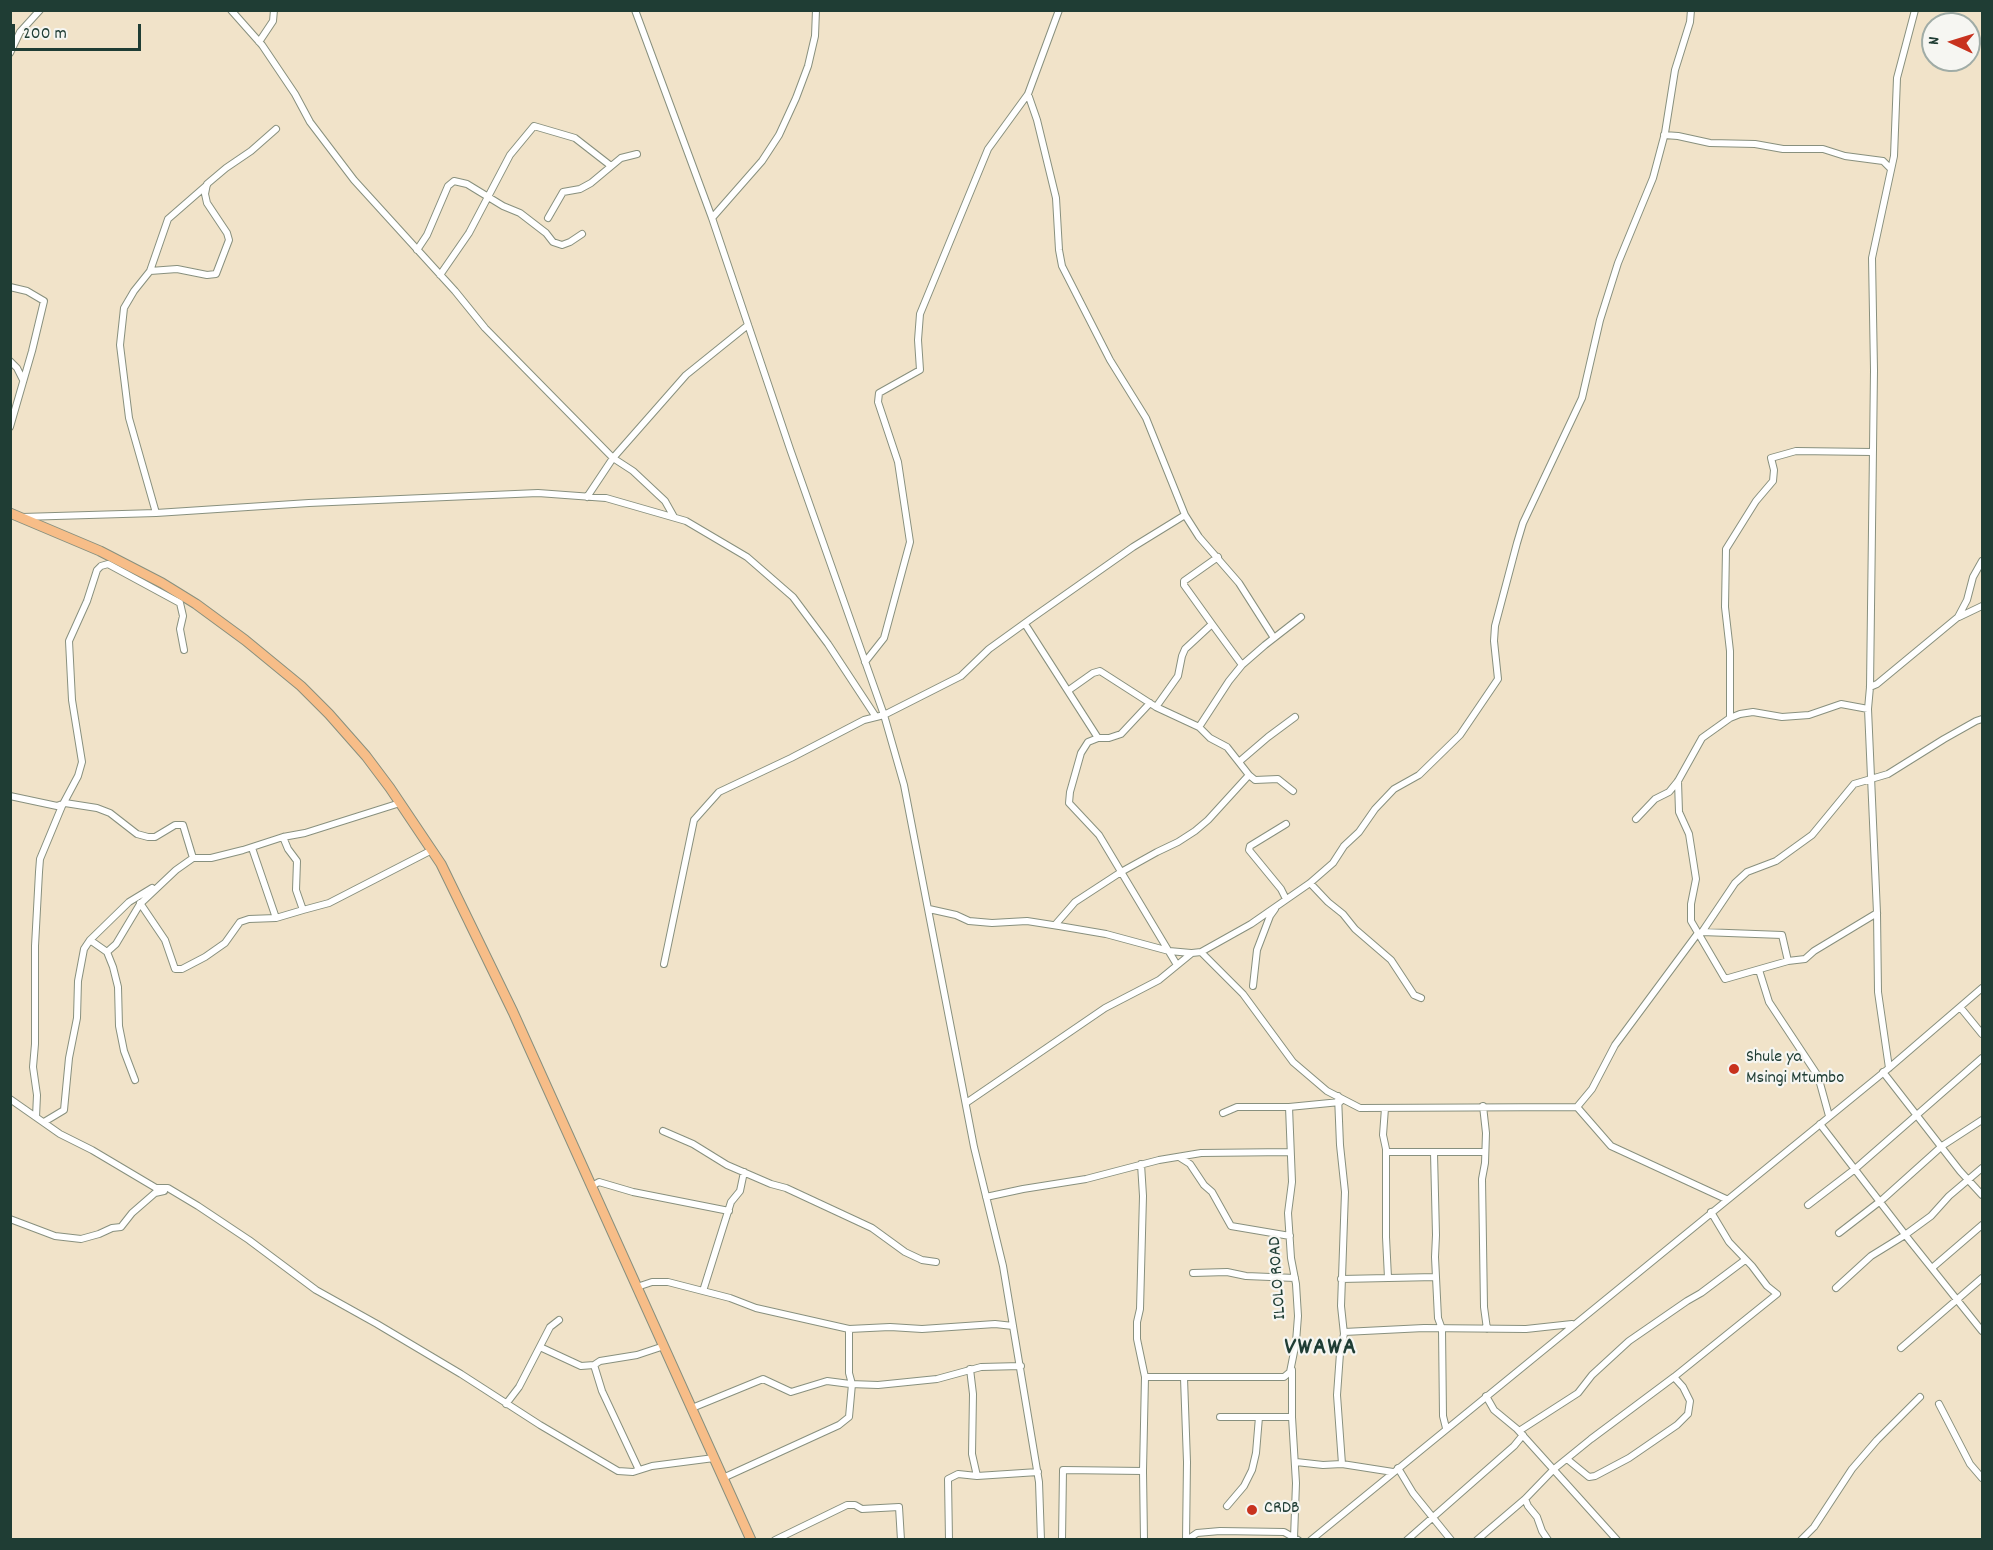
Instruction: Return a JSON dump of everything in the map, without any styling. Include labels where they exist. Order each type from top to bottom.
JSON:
[{"type":"highway","points":[[14,513],[100,551],[162,583],[196,604],[245,640],[301,686],[329,714],[366,756],[400,802],[441,864],[513,1012],[751,1539]]},
{"type":"street","points":[[10,53],[20,32],[40,10]]},
{"type":"street","points":[[231,10],[259,42],[295,94],[310,122],[354,180],[485,328],[613,458],[633,471],[665,501],[675,518]]},
{"type":"street","points":[[259,42],[273,21],[274,10]]},
{"type":"street","points":[[635,10],[712,218],[884,716],[904,785],[966,1103],[1003,1266],[1038,1472],[1041,1539]]},
{"type":"street","points":[[712,218],[762,161],[779,135],[808,66],[815,36],[816,10]]},
{"type":"street","points":[[865,662],[884,638],[910,542],[898,462],[878,402],[879,393],[920,370],[918,347],[920,314],[988,149],[1028,94],[1059,10]]},
{"type":"street","points":[[929,909],[956,915],[969,921],[992,923],[1027,921],[1106,934],[1169,951],[1201,952],[1251,924],[1310,883],[1333,863],[1344,846],[1359,832],[1375,809],[1394,789],[1419,775],[1460,735],[1498,680],[1494,641],[1495,626],[1517,543],[1523,523],[1582,398],[1600,320],[1623,249],[1653,178],[1664,135],[1675,70],[1690,22],[1691,10]]},
{"type":"street","points":[[1889,1068],[1878,992],[1868,709],[1875,370],[1872,258],[1894,156],[1897,78],[1915,10]]},
{"type":"street","points":[[1028,94],[1037,120],[1056,198],[1062,266],[1110,360],[1146,418],[1185,515],[1199,537],[1239,583],[1274,638]]},
{"type":"street","points":[[440,275],[469,233],[510,155],[534,126],[575,138],[611,166]]},
{"type":"street","points":[[156,513],[129,418],[120,345],[124,308],[150,271],[168,219],[226,168],[251,151],[276,129]]},
{"type":"street","points":[[1664,135],[1710,143],[1755,144],[1782,149],[1823,149],[1845,156],[1883,161],[1889,165],[1891,170]]},
{"type":"street","points":[[548,218],[563,192],[580,189],[591,183],[624,156],[637,154]]},
{"type":"street","points":[[417,250],[427,235],[450,182],[467,184],[488,198],[520,213],[556,244],[562,245],[570,242],[582,234]]},
{"type":"street","points":[[150,271],[177,269],[216,274],[229,240],[227,233],[207,203],[205,194],[207,184]]},
{"type":"street","points":[[10,287],[27,291],[44,301],[40,323],[10,427]]},
{"type":"street","points":[[586,497],[613,458],[686,375],[748,325]]},
{"type":"street","points":[[10,361],[24,381]]},
{"type":"street","points":[[1730,718],[1730,651],[1725,607],[1726,549],[1756,501],[1773,481],[1774,470],[1771,458],[1796,451],[1872,452]]},
{"type":"street","points":[[14,513],[30,517],[156,513],[309,503],[538,493],[606,498],[686,521],[747,557],[793,597],[828,644],[876,717]]},
{"type":"street","points":[[14,513],[30,517]]},
{"type":"street","points":[[664,964],[694,820],[719,792],[864,720],[884,716],[951,683],[966,672],[989,649],[1133,547],[1185,515]]},
{"type":"street","points":[[1218,557],[1183,583],[1242,665]]},
{"type":"street","points":[[1958,617],[1967,600],[1973,577],[1983,561]]},
{"type":"street","points":[[36,1117],[37,1095],[33,1066],[35,946],[40,858],[78,776],[81,762],[72,700],[69,641],[87,601],[97,570],[108,564],[180,603],[183,616],[180,629],[184,650]]},
{"type":"street","points":[[1870,687],[1877,684],[1958,617],[1983,606]]},
{"type":"street","points":[[1199,727],[1228,681],[1242,665],[1301,617]]},
{"type":"street","points":[[1025,624],[1098,738]]},
{"type":"street","points":[[1177,965],[1099,835],[1069,803],[1068,798],[1081,753],[1088,742],[1121,734],[1153,705],[1178,675],[1185,649],[1212,624]]},
{"type":"street","points":[[1069,690],[1100,671],[1153,705],[1199,727],[1210,738],[1227,747],[1250,775],[1260,781],[1278,779],[1293,791]]},
{"type":"street","points":[[1636,819],[1655,798],[1669,792],[1702,738],[1730,718],[1753,712],[1782,717],[1809,715],[1840,704],[1868,709]]},
{"type":"street","points":[[1240,762],[1295,717]]},
{"type":"street","points":[[1576,1107],[1592,1089],[1615,1045],[1736,883],[1748,872],[1776,861],[1812,835],[1854,784],[1888,774],[1944,739],[1983,719]]},
{"type":"street","points":[[1054,925],[1075,902],[1121,872],[1195,831],[1250,775]]},
{"type":"street","points":[[1678,780],[1679,812],[1689,834],[1696,879],[1691,904],[1691,921],[1700,933],[1725,980],[1788,961],[1805,959],[1814,951],[1876,913]]},
{"type":"street","points":[[10,796],[57,806],[65,803],[97,808],[110,813],[137,834],[148,837],[155,837],[176,825],[183,825],[194,858]]},
{"type":"street","points":[[108,952],[116,944],[140,904],[182,865],[194,858],[211,858],[252,848],[400,802]]},
{"type":"street","points":[[1286,824],[1250,846],[1249,850],[1281,889],[1286,899]]},
{"type":"street","points":[[283,837],[297,861],[296,890],[303,910]]},
{"type":"street","points":[[252,848],[276,918]]},
{"type":"street","points":[[133,900],[140,904],[165,940],[175,969],[182,969],[206,957],[225,943],[240,922],[249,919],[276,918],[329,903],[432,850]]},
{"type":"street","points":[[44,1122],[64,1110],[70,1049],[76,1018],[80,963],[84,949],[90,940],[133,900],[163,882]]},
{"type":"street","points":[[1310,883],[1343,914],[1355,929],[1391,960],[1414,995],[1421,998]]},
{"type":"street","points":[[1253,986],[1257,950],[1270,916],[1277,906]]},
{"type":"street","points":[[1700,933],[1782,934],[1788,961]]},
{"type":"street","points":[[90,940],[108,952],[113,967],[118,987],[119,1026],[124,1051],[135,1080]]},
{"type":"street","points":[[1201,952],[1243,994],[1293,1062],[1338,1099],[1345,1192],[1341,1279],[1344,1332],[1337,1395],[1342,1464]]},
{"type":"street","points":[[966,1103],[1105,1008],[1159,980],[1191,953]]},
{"type":"street","points":[[1759,970],[1769,1002],[1818,1076],[1829,1116]]},
{"type":"street","points":[[1311,1539],[1889,1068],[1983,988]]},
{"type":"street","points":[[1959,1007],[1983,1034]]},
{"type":"street","points":[[1808,1205],[1855,1169],[1983,1058]]},
{"type":"street","points":[[1883,1072],[1983,1195]]},
{"type":"street","points":[[10,1099],[60,1134],[156,1188],[171,1189],[249,1240],[316,1290],[377,1324],[618,1470],[633,1472],[679,1461],[714,1458]]},
{"type":"street","points":[[1223,1113],[1237,1107],[1289,1107],[1338,1099],[1360,1108],[1576,1107],[1611,1146],[1726,1199]]},
{"type":"street","name":"ILOLO ROAD","points":[[1289,1107],[1292,1182],[1288,1213],[1298,1316],[1291,1367],[1296,1461],[1296,1538]]},
{"type":"street","points":[[1484,1107],[1486,1133],[1482,1179],[1484,1307],[1487,1329]]},
{"type":"street","points":[[1385,1108],[1383,1135],[1386,1152],[1388,1278]]},
{"type":"street","points":[[1839,1233],[1879,1202],[1942,1146],[1983,1120]]},
{"type":"street","points":[[1820,1124],[1879,1202],[1983,1331]]},
{"type":"street","points":[[663,1131],[693,1144],[726,1165],[786,1188],[872,1228],[905,1252],[922,1260],[936,1262]]},
{"type":"street","points":[[986,1197],[1086,1179],[1141,1164],[1179,1157],[1216,1152],[1290,1152]]},
{"type":"street","points":[[1386,1152],[1484,1152]]},
{"type":"street","points":[[1434,1153],[1436,1277],[1438,1318],[1442,1329],[1441,1386],[1446,1428]]},
{"type":"street","points":[[1179,1157],[1190,1164],[1204,1185],[1212,1192],[1231,1226],[1290,1236]]},
{"type":"street","points":[[1141,1164],[1143,1196],[1137,1339],[1145,1377],[1144,1539]]},
{"type":"street","points":[[1836,1288],[1871,1256],[1905,1235],[1931,1215],[1949,1196],[1983,1168]]},
{"type":"street","points":[[703,1291],[731,1202],[740,1191],[744,1172]]},
{"type":"street","points":[[592,1186],[599,1182],[633,1192],[729,1211]]},
{"type":"street","points":[[10,1220],[55,1236],[81,1239],[121,1227],[132,1213],[155,1193],[171,1189]]},
{"type":"street","points":[[1477,1539],[1525,1499],[1567,1459],[1777,1294],[1767,1286],[1729,1242],[1711,1212]]},
{"type":"street","points":[[1932,1268],[1983,1225]]},
{"type":"street","points":[[1407,1539],[1514,1446],[1521,1433],[1578,1393],[1592,1375],[1629,1341],[1701,1293],[1745,1260]]},
{"type":"street","points":[[1193,1273],[1227,1272],[1246,1276],[1295,1278]]},
{"type":"street","points":[[1341,1279],[1436,1277]]},
{"type":"street","points":[[1901,1348],[1983,1278]]},
{"type":"street","points":[[638,1287],[652,1282],[668,1282],[730,1298],[756,1308],[849,1329],[890,1327],[922,1329],[995,1324],[1013,1326]]},
{"type":"street","points":[[507,1404],[519,1387],[550,1328],[559,1320]]},
{"type":"street","points":[[1344,1332],[1533,1329],[1575,1323]]},
{"type":"street","points":[[723,1478],[838,1425],[849,1417],[852,1384],[849,1373],[849,1329]]},
{"type":"street","points":[[540,1347],[581,1366],[638,1355],[664,1346]]},
{"type":"street","points":[[594,1365],[602,1391],[639,1470]]},
{"type":"street","points":[[692,1408],[763,1379],[791,1392],[827,1381],[878,1385],[937,1379],[970,1369],[1021,1366]]},
{"type":"street","points":[[1145,1377],[1284,1377],[1290,1372],[1291,1367]]},
{"type":"street","points":[[970,1369],[973,1394],[972,1454],[977,1476]]},
{"type":"street","points":[[1567,1459],[1589,1477],[1595,1476],[1629,1458],[1677,1425],[1688,1414],[1690,1401],[1683,1387],[1674,1377]]},
{"type":"street","points":[[1184,1378],[1187,1462],[1186,1539],[1197,1533],[1220,1531],[1284,1532],[1296,1538]]},
{"type":"street","points":[[1485,1396],[1494,1410],[1521,1433],[1617,1539]]},
{"type":"street","points":[[1801,1539],[1814,1527],[1870,1447],[1920,1397]]},
{"type":"street","points":[[1939,1404],[1970,1464],[1983,1478]]},
{"type":"street","points":[[1227,1506],[1244,1486],[1252,1470],[1259,1417]]},
{"type":"street","points":[[1220,1418],[1292,1417]]},
{"type":"street","points":[[1296,1461],[1396,1470],[1451,1539]]},
{"type":"street","points":[[1062,1539],[1063,1470],[1143,1471]]},
{"type":"street","points":[[949,1539],[948,1479],[958,1474],[977,1476],[1038,1472]]},
{"type":"street","points":[[1525,1499],[1548,1539]]},
{"type":"street","points":[[776,1539],[847,1505],[855,1505],[862,1509],[899,1507],[901,1539]]},
{"type":"place","name":"Shule ya Msingi Mtumbo","points":[[1734,1069]]},
{"type":"place","name":"CRDB","points":[[1252,1510]]},
{"type":"district","name":"VWAWA","points":[[1321,1350]]}]
